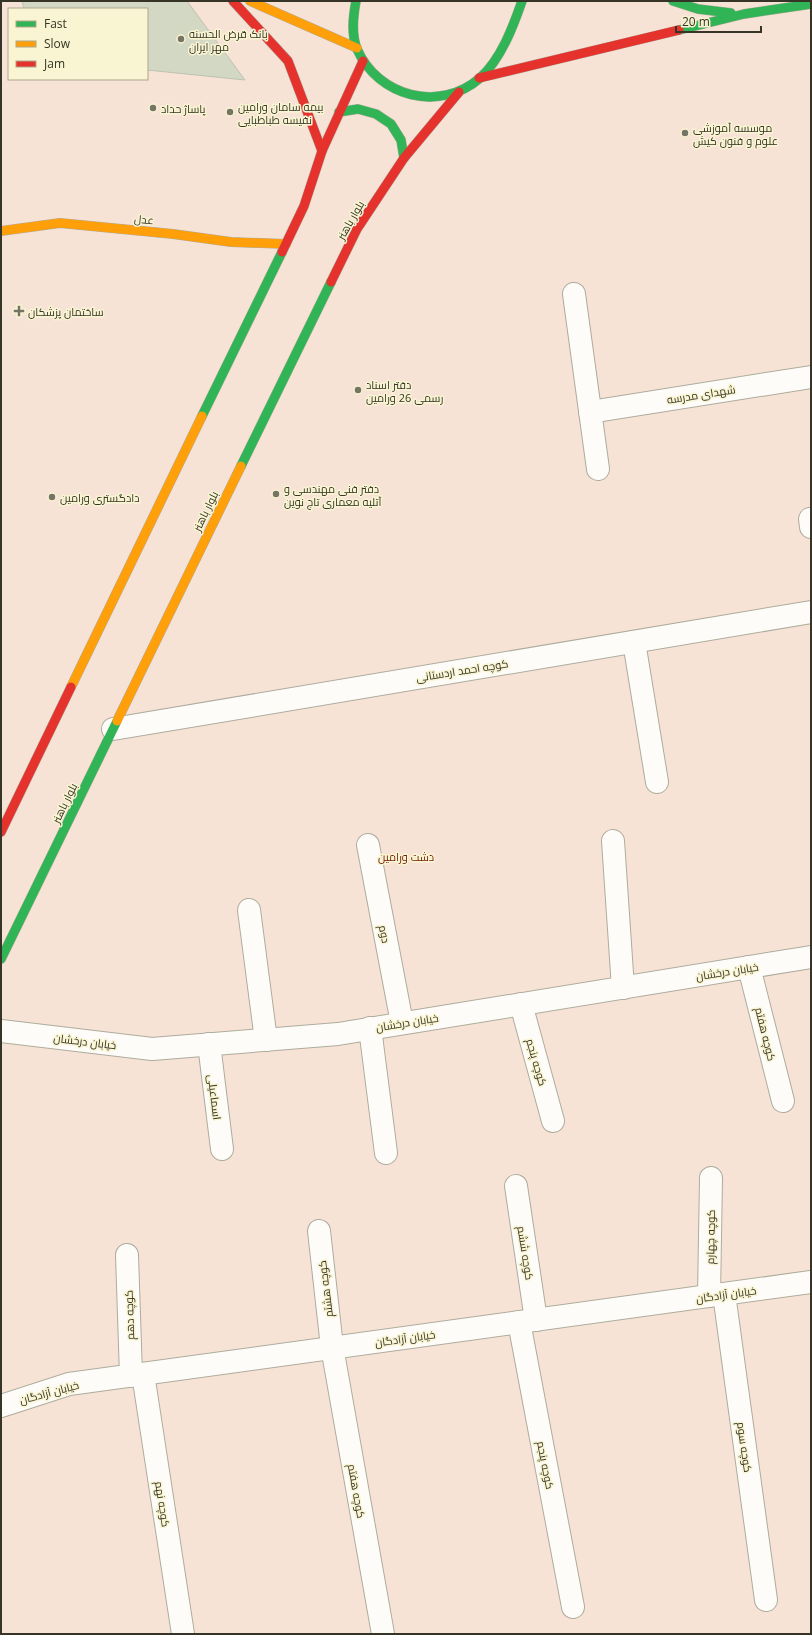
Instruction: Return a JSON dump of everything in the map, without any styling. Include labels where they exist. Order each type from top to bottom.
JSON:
[{"type":"main road","points":[[233,1],[288,61],[322,151]]},
{"type":"main road","points":[[250,1],[357,48]]},
{"type":"main road","points":[[356,1],[352,24],[357,48],[369,70],[388,86],[410,96],[435,98],[459,92],[480,78],[744,14],[811,4]]},
{"type":"main road","points":[[480,78],[496,56],[522,1]]},
{"type":"main road","points":[[673,1],[698,9],[744,14]]},
{"type":"main road","points":[[1,832],[304,206],[322,151],[363,61]]},
{"type":"main road","name":"بلوار باهنر","points":[[1,959],[357,229],[404,158],[459,92]]},
{"type":"main road","points":[[339,112],[358,109],[376,114],[391,124],[401,140],[404,158]]},
{"type":"main road","name":"عدل","points":[[1,231],[60,223],[173,234],[231,242],[286,244]]},
{"type":"street","points":[[574,294],[598,469]]},
{"type":"street","name":"شهدای مدرسه","points":[[590,412],[811,376]]},
{"type":"street","name":"کوچه احمد اردستانی","points":[[113,729],[811,612]]},
{"type":"street","points":[[634,642],[657,782]]},
{"type":"street","points":[[612,841],[623,988]]},
{"type":"street","name":"دوم","points":[[368,845],[402,1023]]},
{"type":"street","points":[[250,910],[266,1040]]},
{"type":"street","name":"خیابان درخشان","points":[[1,1031],[152,1049],[338,1034],[811,957]]},
{"type":"street","name":"کوچه هفتم","points":[[749,967],[783,1102]]},
{"type":"street","name":"کوچه پنجم","points":[[520,1004],[553,1121]]},
{"type":"street","points":[[370,1028],[386,1153]]},
{"type":"street","name":"اسماعیلی","points":[[208,1044],[222,1149]]},
{"type":"street","name":"کوچه چهارم","points":[[711,1178],[717,1295]]},
{"type":"street","name":"کوچه ششم","points":[[516,1186],[528,1321]]},
{"type":"street","name":"کوچه هشتم","points":[[319,1231],[332,1347]]},
{"type":"street","name":"کوچه دهم","points":[[126,1255],[137,1375]]},
{"type":"street","name":"خیابان آزادگان","points":[[1,1406],[69,1384],[811,1282]]},
{"type":"street","name":"کوچه سوم","points":[[717,1295],[766,1600]]},
{"type":"street","name":"کوچه پنجم","points":[[528,1321],[573,1607]]},
{"type":"street","name":"کوچه هفتم","points":[[332,1347],[383,1634]]},
{"type":"street","name":"کوچه نهم","points":[[137,1375],[183,1634]]},
{"type":"green space","name":"دشت ورامین","points":[[1,1],[811,1],[811,1634],[1,1634]]},
{"type":"building","name":"بانک قرض الحسنه مهر ایران","points":[[22,1],[187,1],[245,80],[148,70],[148,8],[24,8]]},
{"type":"traffic: fast","points":[[356,1],[353,19],[355,43],[367,65],[379,79],[395,88],[411,95],[429,97],[447,95],[464,89],[480,78],[494,62],[506,42],[522,1]]},
{"type":"traffic: fast","points":[[673,1],[698,9],[731,13]]},
{"type":"traffic: fast","points":[[679,30],[744,14],[811,4]]},
{"type":"traffic: fast","points":[[339,112],[358,109],[376,114],[391,124],[401,140],[404,158]]},
{"type":"traffic: fast","points":[[202,416],[282,252]]},
{"type":"traffic: fast","points":[[241,466],[331,282]]},
{"type":"traffic: fast","points":[[1,959],[117,721]]},
{"type":"traffic: slow","points":[[250,1],[357,48]]},
{"type":"traffic: slow","points":[[1,231],[60,223],[173,234],[231,242],[286,244]]},
{"type":"traffic: slow","points":[[71,687],[202,416]]},
{"type":"traffic: slow","points":[[117,721],[241,466]]},
{"type":"traffic: jam","points":[[233,1],[288,61],[322,151]]},
{"type":"traffic: jam","points":[[479,78],[679,30]]},
{"type":"traffic: jam","points":[[282,252],[304,206],[322,151],[363,61]]},
{"type":"traffic: jam","points":[[331,282],[357,229],[404,158],[459,92]]},
{"type":"traffic: jam","points":[[1,832],[71,687]]},
{"type":"place","name":"بانک قرض الحسنه مهر ایران","points":[[181,39]]},
{"type":"place","name":"پاساژ حداد","points":[[153,108]]},
{"type":"place","name":"بیمه سامان ورامین نفیسه طباطبایی","points":[[230,112]]},
{"type":"place","name":"موسسه آموزشی علوم و فنون کیش","points":[[685,133]]},
{"type":"place","name":"ساختمان پزشکان","points":[[19,311]]},
{"type":"place","name":"دفتر اسناد رسمی 26 ورامین","points":[[358,390]]},
{"type":"place","name":"دفتر فنی مهندسی و آتلیه معماری تاج نوین","points":[[276,494]]},
{"type":"place","name":"دادگستری ورامین","points":[[52,497]]}]
